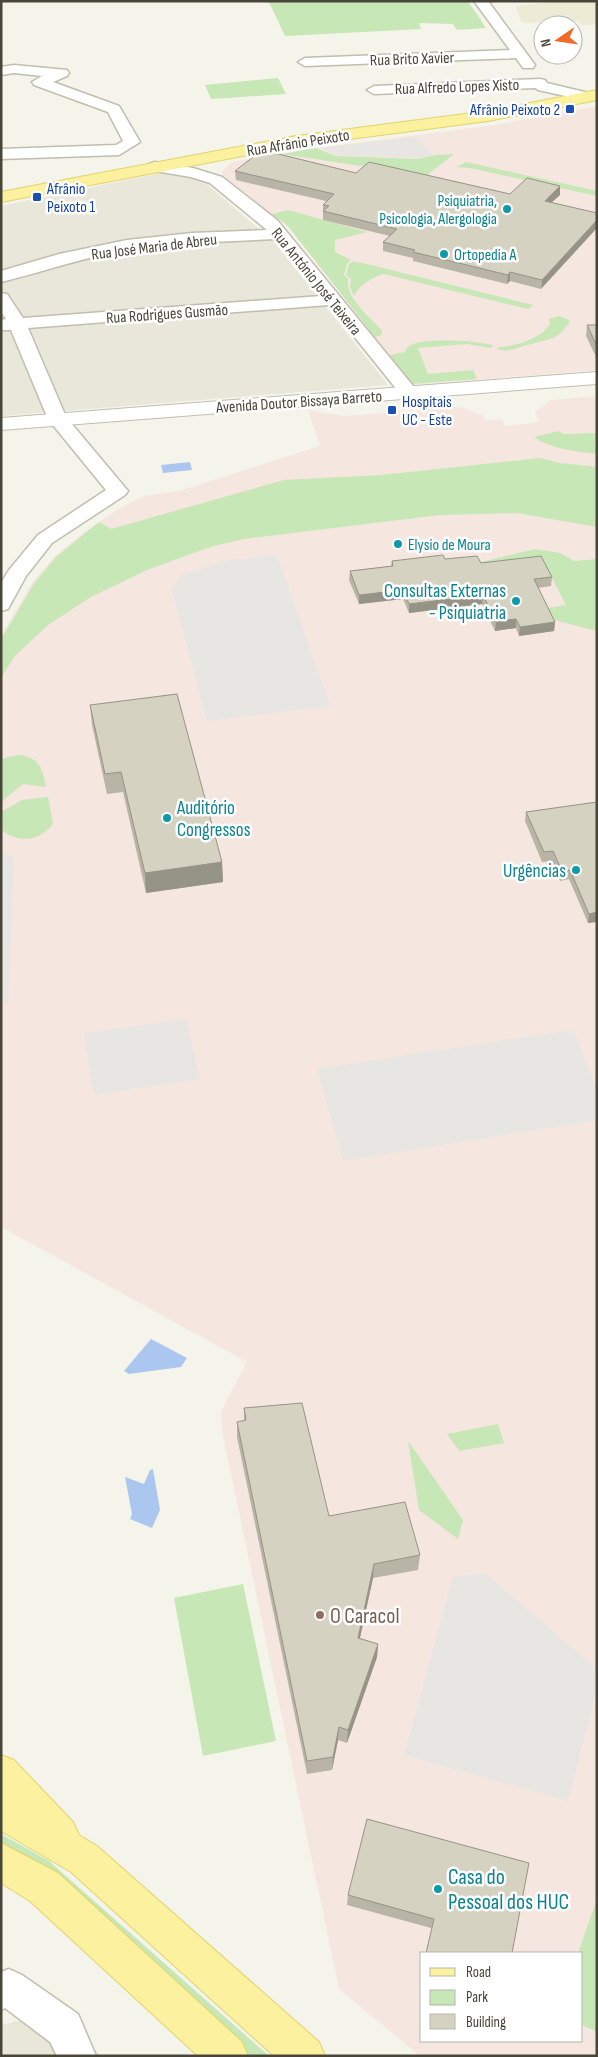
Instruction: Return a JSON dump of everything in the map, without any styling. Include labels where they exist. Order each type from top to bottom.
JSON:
[{"type":"main road","name":"Rua Afrânio Peixoto","points":[[1,197],[296,140],[488,116],[592,96]]},
{"type":"main road","points":[[1,1773],[84,1859],[305,2056]]},
{"type":"main road","points":[[1,1810],[84,1859]]},
{"type":"main road","points":[[1,1862],[44,1887],[228,2056]]},
{"type":"street","points":[[481,1],[542,85],[549,105]]},
{"type":"street","name":"Rua Brito Xavier","points":[[305,62],[520,54]]},
{"type":"street","points":[[1,71],[14,69],[62,73],[40,82],[114,109],[132,142],[119,150],[1,154]]},
{"type":"street","name":"Rua Alfredo Lopes Xisto","points":[[374,90],[542,85],[592,96]]},
{"type":"street","points":[[216,180],[215,167],[229,153]]},
{"type":"street","name":"Rua António José Teixeira","points":[[155,167],[193,173],[216,180],[271,224],[409,392]]},
{"type":"street","name":"Rua José Maria de Abreu","points":[[1,277],[46,263],[106,249],[177,240],[280,234]]},
{"type":"street","points":[[1,298],[9,324],[57,419],[118,491],[45,539],[16,574],[1,605]]},
{"type":"street","name":"Rua Rodrigues Gusmão","points":[[9,324],[332,300]]},
{"type":"street","name":"Avenida Doutor Bissaya Barreto","points":[[1,424],[597,378]]},
{"type":"street","points":[[1,1990],[10,1988],[64,2028],[77,2056]]},
{"type":"shaded area","points":[[559,1],[597,1],[597,25],[583,25],[583,15],[533,15],[533,23],[522,23],[515,6]]},
{"type":"shaded area","points":[[597,106],[597,370],[412,385],[287,226],[222,175],[222,171],[232,162],[317,148],[495,125]]},
{"type":"shaded area","points":[[416,137],[433,155],[417,158],[336,155],[321,148]]},
{"type":"shaded area","points":[[162,173],[201,179],[274,242],[388,385],[1,416],[1,206]]},
{"type":"shaded area","points":[[597,396],[597,2056],[420,2056],[339,1989],[222,1431],[221,1411],[247,1362],[1,1227],[1,636],[33,581],[55,556],[79,536],[118,509],[143,496],[179,491],[320,446],[308,410],[344,416],[459,407],[483,415],[485,420],[502,419],[505,426],[539,422],[535,412],[551,400]]},
{"type":"shaded area","points":[[277,555],[330,706],[207,721],[172,590],[182,575],[225,561]]},
{"type":"shaded area","points":[[1,853],[14,858],[8,1003],[1,1004]]},
{"type":"shaded area","points":[[186,1019],[200,1079],[94,1095],[84,1033]]},
{"type":"shaded area","points":[[573,1030],[597,1089],[597,1120],[343,1161],[317,1069]]},
{"type":"shaded area","points":[[486,1574],[597,1669],[597,1689],[568,1801],[404,1755],[453,1576]]},
{"type":"shaded area","points":[[41,2015],[87,2037],[100,2056],[1,2056],[1,2025]]},
{"type":"green space","points":[[266,1],[468,1],[486,28],[457,30],[453,24],[419,23],[421,29],[285,36],[270,4]]},
{"type":"green space","points":[[278,78],[286,94],[211,99],[205,85]]},
{"type":"green space","points":[[316,148],[335,156],[417,159],[454,154],[426,176],[282,154]]},
{"type":"green space","points":[[466,162],[597,191],[597,196],[470,168],[456,167]]},
{"type":"green space","points":[[288,210],[367,232],[335,240],[335,252],[351,260],[347,264],[344,275],[348,279],[348,287],[355,301],[382,331],[382,335],[375,337],[288,226],[272,214]]},
{"type":"green space","points":[[354,261],[533,305],[528,309],[384,274],[367,282],[354,296],[350,287],[351,279],[346,275],[349,264]]},
{"type":"green space","points":[[559,316],[570,322],[560,334],[553,338],[506,351],[497,349],[498,347],[512,345],[534,337],[546,329],[550,324],[549,319]]},
{"type":"green space","points":[[468,341],[493,345],[491,348],[467,344],[418,348],[428,374],[473,370],[477,379],[412,384],[390,355],[405,352],[408,347],[422,342]]},
{"type":"green space","points":[[558,431],[564,434],[597,433],[597,454],[556,447],[534,437]]},
{"type":"green space","points":[[540,458],[560,463],[597,467],[597,527],[517,513],[440,515],[243,539],[210,547],[147,570],[91,597],[48,625],[15,656],[1,678],[1,639],[35,582],[57,556],[99,522],[111,529],[284,480],[381,475]]},
{"type":"green space","points":[[535,549],[560,553],[574,561],[597,559],[597,631],[554,620],[548,608],[566,605],[543,561],[483,568],[481,562]]},
{"type":"green space","points":[[18,755],[31,758],[39,765],[46,787],[23,784],[1,802],[1,759]]},
{"type":"green space","points":[[48,797],[53,823],[43,834],[22,839],[2,830],[1,812],[22,800]]},
{"type":"green space","points":[[498,1424],[504,1443],[459,1451],[447,1434]]},
{"type":"green space","points":[[408,1441],[463,1520],[458,1539],[419,1510]]},
{"type":"green space","points":[[243,1584],[276,1741],[203,1756],[174,1598]]},
{"type":"green space","points":[[1,1834],[49,1861],[269,2056],[244,2056],[1,1850]]},
{"type":"green space","points":[[597,1899],[597,2032],[583,2025],[583,1952],[578,1952]]},
{"type":"water","points":[[190,462],[192,470],[163,473],[161,465]]},
{"type":"water","points":[[151,1339],[187,1358],[181,1367],[129,1374],[124,1371]]},
{"type":"water","points":[[153,1469],[160,1510],[152,1528],[130,1519],[132,1514],[125,1477],[144,1484],[150,1470]]},
{"type":"building","points":[[262,150],[356,173],[369,162],[510,194],[527,178],[560,186],[545,201],[597,213],[597,220],[542,280],[510,272],[508,275],[413,252],[415,250],[383,242],[397,229],[323,211],[329,206],[323,205],[334,194],[235,171]]},
{"type":"building","points":[[587,325],[597,325],[597,346]]},
{"type":"building","name":"Consultas Externas - Psiquiatria","points":[[443,555],[445,559],[477,556],[481,563],[541,556],[552,577],[534,579],[555,622],[520,627],[516,619],[496,621],[483,595],[409,604],[403,590],[359,595],[350,571],[393,566],[392,561]]},
{"type":"building","name":"Auditório Congressos","points":[[177,694],[222,862],[145,873],[121,772],[105,774],[90,705]]},
{"type":"building","name":"Urgências","points":[[597,802],[597,912],[589,914],[570,870],[562,871],[553,851],[544,852],[526,812]]},
{"type":"building","name":"O Caracol","points":[[302,1403],[329,1516],[405,1502],[420,1555],[374,1564],[358,1638],[378,1644],[348,1730],[339,1727],[333,1757],[307,1761],[237,1422],[246,1420],[244,1408]]},
{"type":"building","name":"Casa do Pessoal dos HUC","points":[[367,1819],[529,1863],[512,1952],[426,1952],[434,1919],[348,1895]]},
{"type":"place","name":"Afrânio Peixoto 2","points":[[570,109]]},
{"type":"place","name":"Afrânio Peixoto 1","points":[[37,197]]},
{"type":"place","name":"Psiquiatria, Psicologia, Alergologia","points":[[507,209]]},
{"type":"place","name":"Ortopedia A","points":[[444,254]]},
{"type":"place","name":"Hospitais UC - Este","points":[[392,410]]},
{"type":"place","name":"Elysio de Moura","points":[[398,544]]},
{"type":"place","name":"Consultas Externas - Psiquiatria","points":[[516,601]]},
{"type":"place","name":"Auditório Congressos","points":[[167,818]]},
{"type":"place","name":"Urgências","points":[[576,870]]},
{"type":"place","name":"O Caracol","points":[[320,1615]]},
{"type":"place","name":"Casa do Pessoal dos HUC","points":[[438,1889]]}]
